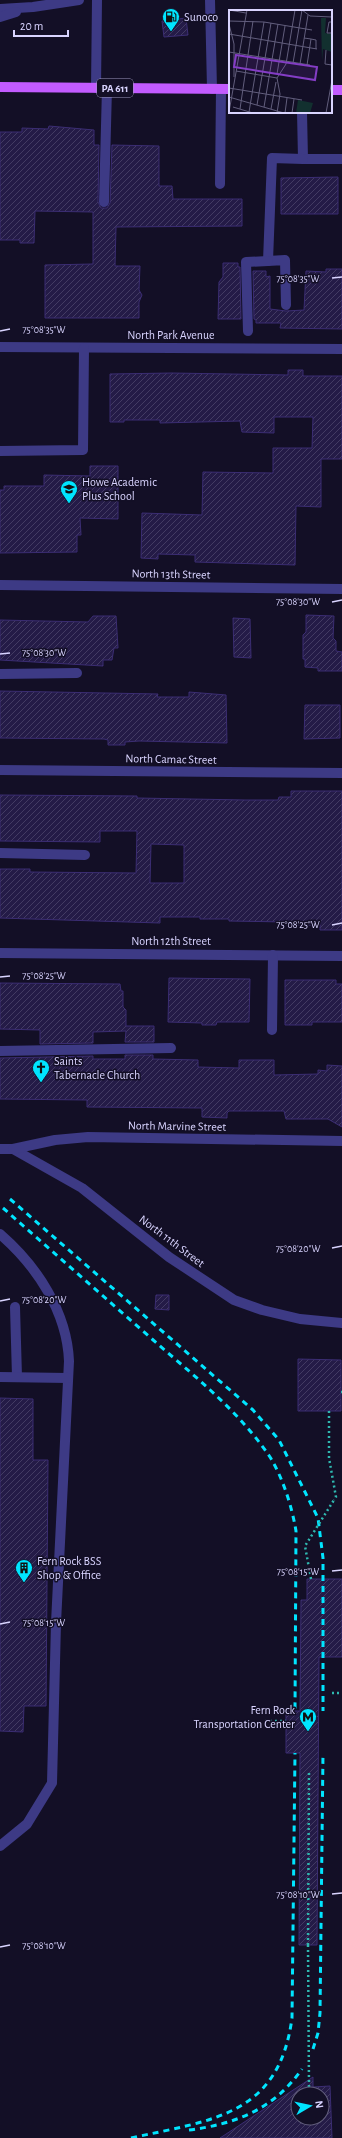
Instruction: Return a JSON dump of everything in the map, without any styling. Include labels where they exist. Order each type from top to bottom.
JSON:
[{"type":"main road","name":"PA 611","points":[[0,87],[221,89]]},
{"type":"street","points":[[0,9],[33,7],[79,0]]},
{"type":"street","points":[[96,88],[97,0]]},
{"type":"street","points":[[210,0],[221,89],[220,184]]},
{"type":"street","points":[[0,17],[33,7]]},
{"type":"street","points":[[104,202],[107,88]]},
{"type":"street","points":[[302,113],[303,159]]},
{"type":"street","points":[[268,261],[272,158],[342,159]]},
{"type":"street","points":[[248,331],[246,262],[285,260],[286,305]]},
{"type":"street","name":"North Park Avenue","points":[[0,347],[342,349]]},
{"type":"street","points":[[0,451],[83,450],[84,348]]},
{"type":"street","name":"North 13th Street","points":[[0,585],[342,589]]},
{"type":"street","points":[[0,674],[77,672]]},
{"type":"street","name":"North Camac Street","points":[[0,770],[342,773]]},
{"type":"street","points":[[0,853],[85,856]]},
{"type":"street","name":"North 12th Street","points":[[0,953],[342,956]]},
{"type":"street","points":[[272,1030],[273,955]]},
{"type":"street","points":[[0,1051],[171,1048]]},
{"type":"street","name":"North Marvine Street","points":[[13,1149],[55,1140],[88,1137],[342,1141]]},
{"type":"street","name":"North 11th Street","points":[[0,1149],[13,1149],[82,1188],[169,1257],[234,1300],[262,1310],[300,1320],[342,1323]]},
{"type":"street","points":[[0,1234],[17,1250],[31,1268],[56,1308],[62,1321],[68,1345],[68,1378],[57,1607],[52,1783],[27,1824],[0,1846]]},
{"type":"street","points":[[15,1307],[17,1377]]},
{"type":"street","points":[[0,1377],[68,1378]]},
{"type":"path","points":[[311,1579],[305,1546],[336,1497],[329,1458],[329,1411]]},
{"type":"path","points":[[332,1693],[340,1693]]},
{"type":"path","points":[[265,1721],[286,1721]]},
{"type":"path","points":[[309,1771],[309,2086]]},
{"type":"building","points":[[186,18],[188,35],[164,37],[162,21]]},
{"type":"building","points":[[49,126],[94,130],[94,145],[99,145],[98,202],[101,208],[107,208],[110,203],[112,145],[159,146],[159,186],[172,186],[173,199],[242,199],[242,226],[116,227],[115,266],[140,266],[139,290],[142,295],[139,302],[139,318],[45,318],[45,265],[93,264],[93,212],[35,211],[34,243],[20,243],[20,240],[0,240],[0,132],[22,132],[22,128],[48,129]]},
{"type":"building","points":[[338,177],[338,214],[281,214],[281,178]]},
{"type":"building","points":[[223,263],[238,263],[238,267],[240,267],[241,319],[218,319],[219,282],[223,277]]},
{"type":"building","points":[[326,269],[342,269],[342,329],[280,328],[281,323],[256,323],[256,320],[254,319],[253,271],[266,271],[266,277],[270,276],[270,309],[286,311],[304,310],[306,271],[326,272]]},
{"type":"building","points":[[288,370],[303,370],[303,376],[342,376],[342,459],[321,459],[321,507],[296,506],[295,565],[195,562],[195,555],[158,554],[158,559],[141,558],[142,513],[202,515],[203,472],[273,473],[273,448],[312,448],[313,417],[274,417],[274,433],[242,432],[240,421],[160,423],[160,420],[124,420],[124,422],[110,422],[110,374],[172,373],[288,375]]},
{"type":"building","points":[[90,466],[118,466],[118,519],[80,518],[81,535],[77,535],[77,552],[0,553],[0,490],[4,490],[4,486],[44,486],[44,475],[90,476]]},
{"type":"building","points":[[306,615],[334,616],[333,638],[336,641],[336,651],[342,652],[342,671],[318,671],[318,668],[305,667],[305,659],[303,659],[303,635],[306,632]]},
{"type":"building","points":[[93,616],[116,616],[118,648],[114,648],[112,660],[103,660],[103,666],[0,660],[0,620],[88,622]]},
{"type":"building","points":[[233,618],[250,619],[251,658],[234,657]]},
{"type":"building","points":[[0,691],[158,694],[157,697],[189,697],[189,692],[226,695],[227,743],[139,741],[125,742],[125,745],[108,745],[108,740],[104,739],[0,738]]},
{"type":"building","points":[[305,705],[340,705],[340,738],[304,739]]},
{"type":"building","points":[[291,791],[342,791],[342,930],[320,930],[320,925],[286,925],[286,922],[229,921],[229,919],[200,919],[200,917],[160,917],[160,923],[0,918],[0,869],[30,869],[30,872],[136,873],[137,831],[100,831],[100,842],[0,841],[0,795],[137,796],[137,798],[245,800],[278,800],[279,797],[291,797]],"holes":[[[151,844],[184,845],[184,883],[150,883]]]},
{"type":"building","points":[[169,978],[250,979],[249,1022],[217,1022],[216,1025],[202,1025],[202,1023],[168,1022]]},
{"type":"building","points":[[285,980],[336,980],[336,984],[342,984],[342,1022],[312,1022],[312,1025],[285,1025]]},
{"type":"building","points":[[0,983],[120,984],[121,991],[123,991],[123,1007],[126,1010],[126,1026],[154,1026],[154,1042],[125,1042],[126,1031],[93,1032],[93,1043],[40,1044],[40,1030],[0,1029]]},
{"type":"building","points":[[125,1055],[153,1055],[153,1059],[198,1060],[198,1067],[239,1068],[239,1060],[274,1060],[274,1075],[318,1074],[318,1070],[327,1071],[327,1065],[342,1066],[342,1127],[328,1119],[286,1119],[284,1111],[229,1111],[227,1113],[227,1118],[202,1117],[202,1108],[87,1107],[87,1100],[0,1099],[0,1058],[93,1056],[93,1059],[125,1059]]},
{"type":"building","points":[[156,1295],[169,1295],[169,1310],[155,1309]]},
{"type":"building","points":[[298,1359],[341,1360],[341,1411],[298,1411]]},
{"type":"building","name":"Fern Rock BSS Shop & Office","points":[[0,1398],[33,1399],[33,1460],[48,1460],[46,1706],[24,1706],[23,1732],[0,1731]]},
{"type":"building","points":[[307,1579],[342,1579],[342,1657],[319,1657],[317,1945],[299,1945],[300,1753],[286,1753],[286,1711],[300,1711],[301,1600],[307,1600]]},
{"type":"building","points":[[313,2077],[313,2086],[299,2086]]},
{"type":"building","points":[[330,2086],[332,2138],[220,2138],[290,2092],[290,2126],[330,2126]]},
{"type":"railway","points":[[10,1199],[253,1410],[279,1440],[318,1518],[323,1558],[323,1711]]},
{"type":"railway","points":[[3,1208],[215,1394],[258,1440],[275,1465],[286,1493],[296,1531],[295,1711]]},
{"type":"railway","points":[[131,2138],[214,2118],[237,2108],[257,2094],[273,2076],[285,2051],[292,2018],[295,1753]]},
{"type":"railway","points":[[313,2049],[318,2033],[320,2013],[323,1753]]},
{"type":"railway","points":[[189,2130],[223,2124],[253,2112],[279,2095],[302,2069]]},
{"type":"place","name":"Sunoco","points":[[171,32]]},
{"type":"place","name":"Howe Academic Plus School","points":[[69,504]]},
{"type":"place","name":"Saints Tabernacle Church","points":[[41,1083]]},
{"type":"place","name":"Fern Rock BSS Shop & Office","points":[[24,1583]]},
{"type":"place","name":"Fern Rock Transportation Center","points":[[308,1732]]}]
